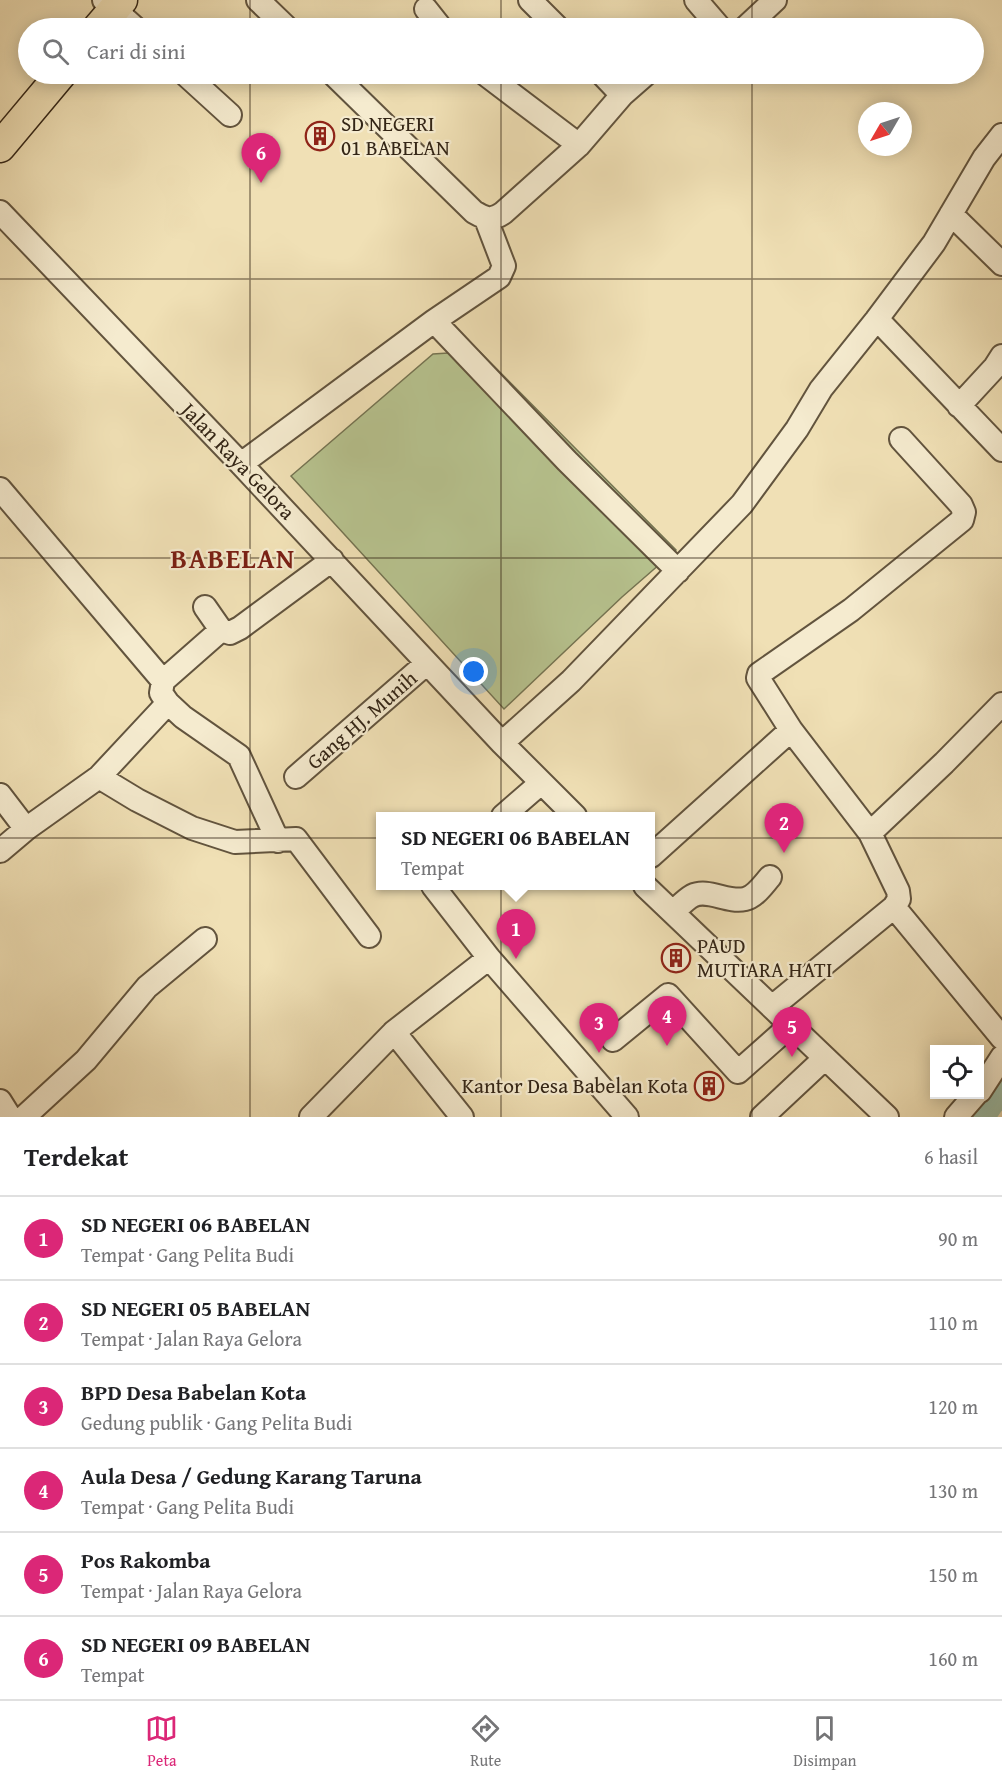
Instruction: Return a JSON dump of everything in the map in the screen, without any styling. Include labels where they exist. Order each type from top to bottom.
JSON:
[{"type":"main road","points":[[0,147],[53,84]]},
{"type":"street","points":[[258,0],[277,18]]},
{"type":"street","points":[[530,0],[548,18]]},
{"type":"street","points":[[696,0],[711,18]]},
{"type":"street","points":[[756,18],[775,0]]},
{"type":"street","points":[[426,9],[433,18]]},
{"type":"street","points":[[196,84],[230,115]]},
{"type":"street","points":[[343,84],[474,212],[486,219],[495,218],[503,213],[579,145],[622,95],[635,84]]},
{"type":"street","points":[[498,84],[579,145]]},
{"type":"street","points":[[612,84],[622,95]]},
{"type":"street","points":[[502,742],[571,681],[742,504],[797,429],[821,389],[878,319],[934,243],[984,158],[1000,144]]},
{"type":"street","name":"Jalan Raya Gelora","points":[[0,212],[332,560],[540,783],[571,812]]},
{"type":"street","points":[[951,214],[1002,264]]},
{"type":"street","points":[[241,464],[502,273],[504,266],[486,219]]},
{"type":"street","points":[[878,319],[1002,450]]},
{"type":"street","points":[[434,321],[567,461],[678,571]]},
{"type":"street","points":[[959,406],[995,367],[1002,356]]},
{"type":"street","points":[[772,1007],[894,907],[899,899],[898,891],[870,833],[791,730],[760,682],[759,674],[851,610],[962,520],[964,512],[961,505],[901,439]]},
{"type":"street","points":[[0,489],[163,681]]},
{"type":"street","points":[[205,607],[221,630],[230,633],[332,560]]},
{"type":"street","points":[[221,630],[163,681],[161,693],[168,704],[183,717],[238,756],[278,841]]},
{"type":"street","name":"Gang HJ. Munih","points":[[296,777],[427,663]]},
{"type":"street","points":[[0,851],[26,829],[99,777],[168,704]]},
{"type":"street","points":[[870,833],[1002,704]]},
{"type":"street","points":[[655,852],[791,730]]},
{"type":"street","points":[[99,777],[136,800],[192,828],[235,842],[296,839],[369,936]]},
{"type":"street","points":[[507,812],[540,783]]},
{"type":"street","points":[[0,795],[26,829]]},
{"type":"street","points":[[673,912],[692,896],[704,894],[746,899],[770,877]]},
{"type":"street","points":[[437,890],[489,958],[627,1117]]},
{"type":"street","points":[[650,890],[887,1117]]},
{"type":"street","points":[[894,907],[1002,1038]]},
{"type":"street","points":[[24,1117],[86,1060],[147,987],[205,939]]},
{"type":"street","points":[[311,1117],[394,1032],[489,958]]},
{"type":"street","points":[[613,1040],[668,995],[738,1072],[791,1025]]},
{"type":"street","points":[[394,1032],[462,1117]]},
{"type":"street","points":[[984,1085],[1002,1057]]},
{"type":"street","points":[[762,1117],[824,1059]]},
{"type":"street","points":[[956,1117],[972,1099]]},
{"type":"street","points":[[0,1101],[10,1117]]},
{"type":"green space","points":[[479,351],[676,550],[622,597],[504,709],[291,476],[433,354]]},
{"type":"waterway","points":[[974,1117],[1002,1075]]},
{"type":"place","name":"SD NEGERI 01 BABELAN","points":[[320,136]]},
{"type":"place","name":"SD NEGERI 09 BABELAN","points":[[261,183]]},
{"type":"place","name":"SD NEGERI 05 BABELAN","points":[[784,853]]},
{"type":"place","name":"PAUD MUTIARA HATI","points":[[676,958]]},
{"type":"place","name":"SD NEGERI 06 BABELAN","points":[[516,959]]},
{"type":"place","name":"Aula Desa / Gedung Karang Taruna","points":[[667,1046]]},
{"type":"place","name":"BPD Desa Babelan Kota","points":[[599,1053]]},
{"type":"place","name":"Pos Rakomba","points":[[792,1057]]},
{"type":"place","name":"Kantor Desa Babelan Kota","points":[[709,1086]]},
{"type":"district","name":"BABELAN","points":[[233,559]]}]
